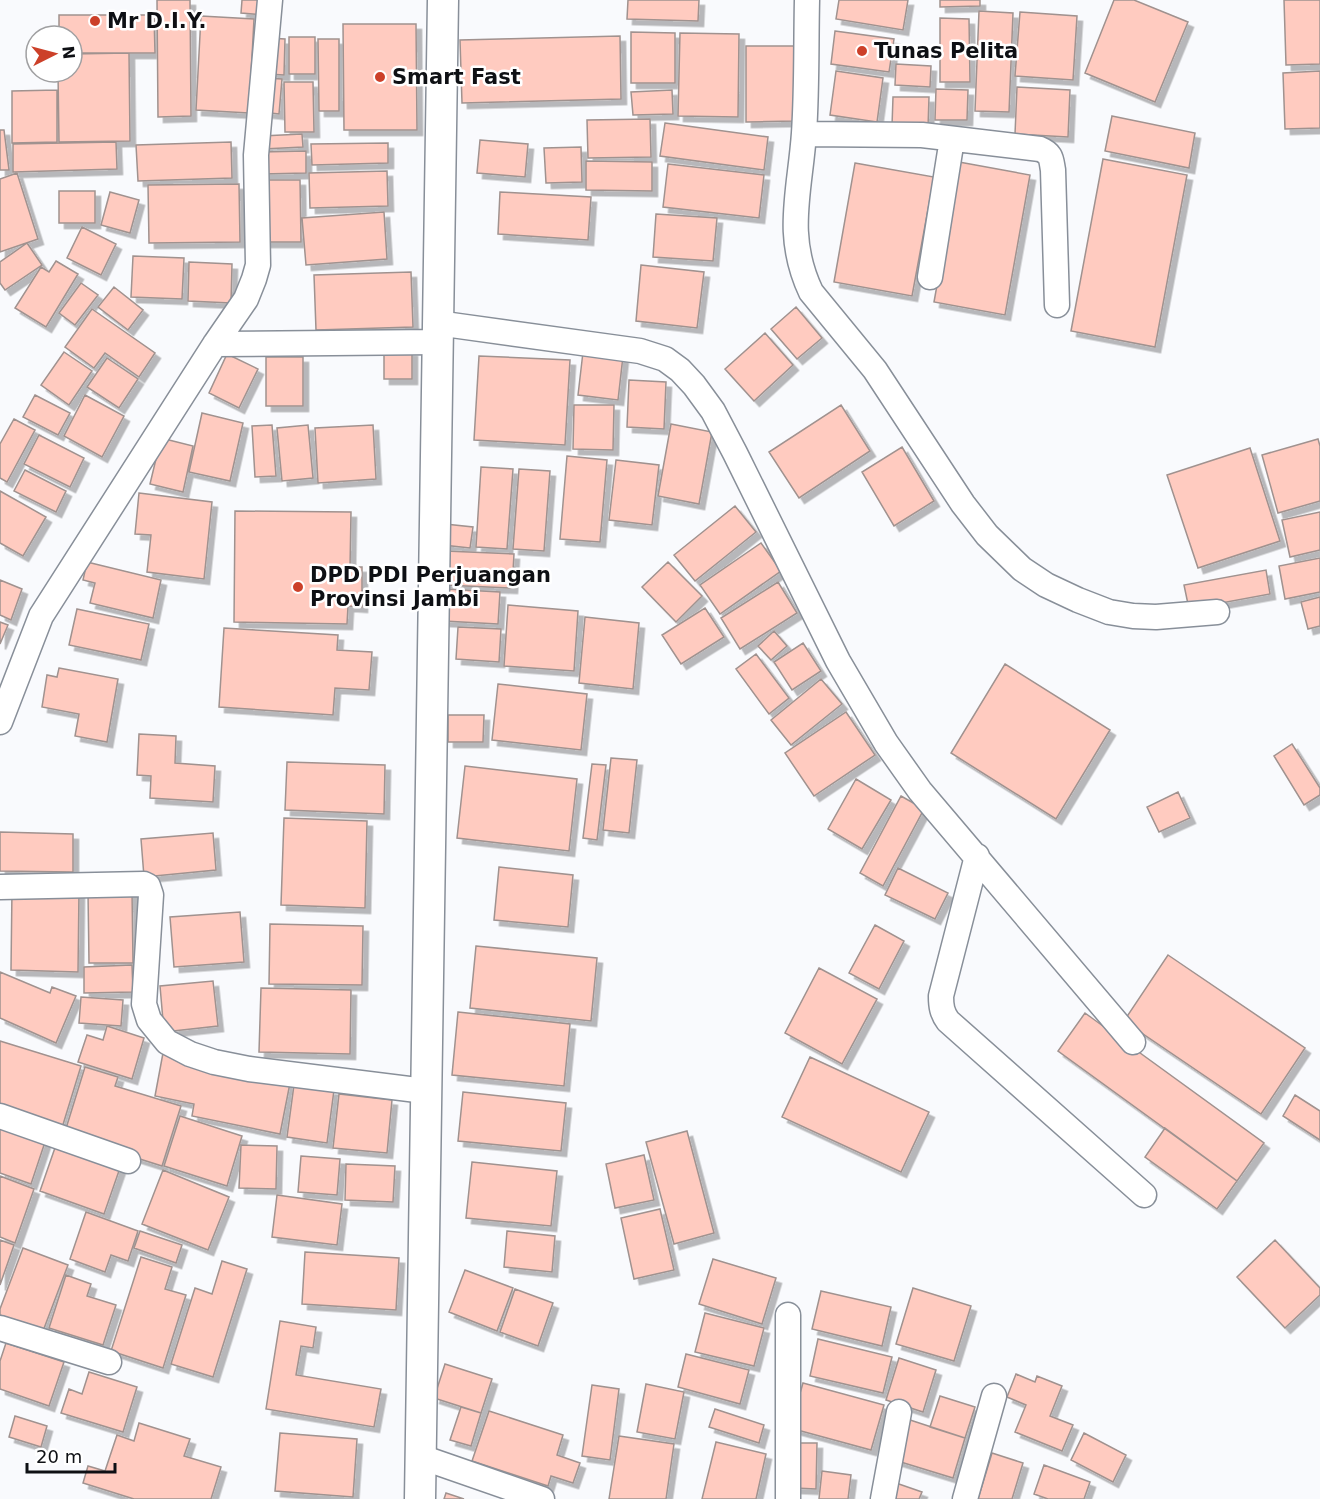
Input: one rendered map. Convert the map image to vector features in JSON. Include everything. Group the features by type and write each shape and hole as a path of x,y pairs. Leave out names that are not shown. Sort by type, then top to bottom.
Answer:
{"street":[{"path":"0,722 41,616 246,299 254,279 258,265 256,155 270,0"},
{"path":"420,1499 443,0"},
{"path":"807,0 804,134 795,212 795,234 804,277 811,292 875,370 963,504 987,535 1022,569 1046,585 1109,612 1156,617 1217,612"},
{"path":"804,134 922,135 1040,149 1048,152 1053,170 1057,305"},
{"path":"930,277 952,139"},
{"path":"215,344 437,332 640,351 665,359 680,370 713,411 838,661 886,743 920,791 1133,1042"},
{"path":"977,856 941,996 943,1013 948,1021 1144,1195"},
{"path":"0,887 144,884 148,886 151,894 144,1004 149,1020 167,1042 190,1054 249,1070 425,1091"},
{"path":"0,1116 128,1161"},
{"path":"788,1315 788,1499"},
{"path":"0,1328 108,1362"},
{"path":"965,1499 994,1396"},
{"path":"883,1499 899,1412"},
{"path":"420,1457 542,1499"}],"building":[{"path":"157,0 190,0 191,116 158,117"},
{"path":"242,0 264,0 263,15 241,13"},
{"path":"628,0 699,0 698,21 627,19"},
{"path":"839,0 908,0 903,30 836,19"},
{"path":"940,0 980,0 980,6 940,7"},
{"path":"1114,0 1134,0 1188,22 1155,102 1085,73"},
{"path":"1284,0 1320,0 1320,64 1286,65"},
{"path":"979,11 1013,13 1009,112 975,111"},
{"path":"1020,12 1077,16 1073,80 1015,76"},
{"path":"59,15 154,15 155,53 84,53 84,24 59,24"},
{"path":"201,16 254,19 249,113 196,110"},
{"path":"940,18 969,19 970,82 940,82"},
{"name":"Smart Fast","path":"343,24 416,24 417,130 344,130"},
{"name":"Tunas Pelita","path":"835,31 894,39 889,72 831,64"},
{"path":"631,32 675,33 675,83 631,83"},
{"path":"680,33 739,34 738,117 678,116"},
{"path":"620,36 621,99 462,103 460,40"},
{"path":"289,37 315,37 315,74 289,74"},
{"path":"268,38 285,39 284,75 267,74"},
{"path":"318,39 339,39 339,111 319,111"},
{"path":"746,46 795,46 795,121 746,122"},
{"path":"129,53 130,141 59,142 58,84 84,84 84,54"},
{"path":"896,64 931,66 930,87 895,85"},
{"path":"836,71 883,78 877,122 830,115"},
{"path":"1320,71 1320,128 1285,129 1283,73"},
{"path":"265,78 282,79 279,114 262,112"},
{"path":"284,82 313,82 314,132 285,132"},
{"path":"1017,87 1070,90 1068,137 1015,134"},
{"path":"936,89 968,90 967,120 935,120"},
{"path":"57,90 57,142 12,143 12,91"},
{"path":"672,90 673,114 633,115 631,92"},
{"path":"893,97 929,97 928,127 892,126"},
{"path":"1112,116 1195,133 1189,168 1105,151"},
{"path":"650,119 651,157 588,158 587,120"},
{"path":"665,123 768,137 764,170 660,156"},
{"path":"0,130 4,130 9,170 0,170"},
{"path":"302,134 303,147 263,149 262,136"},
{"path":"480,140 528,144 525,177 477,173"},
{"path":"116,142 117,169 13,172 13,144"},
{"path":"231,142 232,178 138,181 136,145"},
{"path":"388,143 388,163 312,165 311,144"},
{"path":"581,147 582,182 546,183 544,148"},
{"path":"306,151 306,173 262,174 261,152"},
{"path":"1103,159 1187,175 1155,347 1071,331"},
{"path":"586,161 652,162 652,191 586,190"},
{"path":"959,162 1030,175 1005,315 934,302"},
{"path":"855,163 934,177 912,296 834,282"},
{"path":"668,164 764,175 759,218 663,207"},
{"path":"387,171 388,206 310,208 309,173"},
{"path":"17,173 38,239 0,252 0,179"},
{"path":"261,180 300,180 301,242 262,242"},
{"path":"239,184 240,242 149,243 148,185"},
{"path":"59,191 95,191 95,223 59,223"},
{"path":"110,192 139,200 130,233 101,225"},
{"path":"500,192 591,197 588,240 498,234"},
{"path":"384,212 387,259 306,265 302,218"},
{"path":"656,214 717,218 713,261 653,257"},
{"path":"82,227 116,244 101,275 67,258"},
{"path":"27,243 42,265 5,290 0,283 0,262"},
{"path":"133,256 184,258 182,299 131,297"},
{"path":"56,261 78,274 46,327 15,308 41,267 49,272"},
{"path":"189,262 232,264 231,303 188,301"},
{"path":"641,265 704,272 697,328 636,321"},
{"path":"411,272 413,327 316,330 314,275"},
{"path":"81,283 98,295 75,325 59,313"},
{"path":"114,287 143,310 128,330 98,307"},
{"path":"796,307 822,338 797,359 771,329"},
{"path":"92,309 155,353 139,377 105,353 94,368 65,347"},
{"path":"765,333 793,365 754,401 725,369"},
{"path":"384,350 412,351 412,379 384,379"},
{"path":"64,352 92,371 69,405 41,385"},
{"path":"583,352 623,356 618,400 578,395"},
{"path":"227,354 258,369 239,408 209,393"},
{"path":"479,356 570,360 565,445 474,440"},
{"path":"266,357 303,357 303,406 266,406"},
{"path":"107,358 138,379 119,408 87,387"},
{"path":"629,380 666,382 664,429 627,427"},
{"path":"35,395 70,413 58,435 23,417"},
{"path":"85,395 124,416 102,457 64,436"},
{"path":"574,405 614,405 613,450 573,449"},
{"path":"841,405 870,451 799,498 769,452"},
{"path":"202,413 243,423 230,481 189,472"},
{"path":"14,419 35,430 7,482 0,478 0,444"},
{"path":"671,424 712,432 699,504 658,496"},
{"path":"272,425 276,476 255,477 252,426"},
{"path":"308,425 313,478 282,481 277,428"},
{"path":"373,425 376,479 318,483 315,428"},
{"path":"39,435 84,458 70,487 24,464"},
{"path":"161,438 193,446 183,492 150,484"},
{"path":"1318,439 1320,501 1278,513 1262,455"},
{"path":"902,447 934,501 894,526 862,472"},
{"path":"1250,448 1280,541 1198,568 1167,475"},
{"path":"567,456 607,460 600,542 560,539"},
{"path":"616,460 659,465 652,525 609,520"},
{"path":"481,467 513,469 507,549 476,547"},
{"path":"519,469 550,471 544,551 513,549"},
{"path":"25,470 66,491 56,512 14,491"},
{"path":"0,491 46,517 23,556 0,543"},
{"path":"139,493 212,502 204,579 147,572 151,535 135,534"},
{"path":"735,506 756,532 695,581 674,555"},
{"name":"DPD PDI Perjuangan Provinsi Jambi","path":"235,511 351,512 350,567 362,567 362,607 348,606 347,624 234,622"},
{"path":"1320,512 1320,550 1290,557 1282,520"},
{"path":"445,524 473,527 470,548 443,545"},
{"path":"761,543 781,571 720,614 700,585"},
{"path":"445,551 514,554 512,588 444,585"},
{"path":"1320,558 1320,592 1285,599 1279,566"},
{"path":"87,562 161,580 153,618 90,603 95,583 83,580"},
{"path":"668,562 702,596 676,622 642,587"},
{"path":"1266,570 1270,594 1189,609 1184,585"},
{"path":"0,580 22,589 11,620 0,615"},
{"path":"778,582 797,613 740,649 721,618"},
{"path":"445,589 500,592 498,624 444,621"},
{"path":"1320,597 1320,626 1308,629 1301,602"},
{"path":"508,605 578,611 574,671 504,666"},
{"path":"705,608 724,637 681,664 662,635"},
{"path":"77,609 149,624 141,660 69,645"},
{"path":"585,617 639,623 633,689 579,683"},
{"path":"0,622 8,625 0,644"},
{"path":"458,627 501,629 499,662 456,659"},
{"path":"224,628 338,635 337,650 372,652 369,690 335,688 333,715 219,707"},
{"path":"774,631 787,646 771,660 758,646"},
{"path":"803,643 821,671 792,690 774,662"},
{"path":"756,654 789,698 769,714 736,669"},
{"path":"1005,664 1110,730 1056,819 951,753"},
{"path":"59,668 118,679 107,742 75,736 79,714 42,707 47,675 57,677"},
{"path":"821,679 842,704 791,745 771,720"},
{"path":"498,684 587,694 581,750 492,740"},
{"path":"846,712 875,755 814,796 785,753"},
{"path":"448,715 484,715 483,742 448,742"},
{"path":"139,734 176,736 175,763 215,766 213,802 150,798 151,776 137,775"},
{"path":"1292,744 1320,788 1320,795 1304,805 1274,756"},
{"path":"611,758 637,760 629,833 603,830"},
{"path":"287,762 385,765 384,814 285,810"},
{"path":"592,764 606,765 597,840 583,838"},
{"path":"465,766 577,779 569,851 457,838"},
{"path":"856,779 891,800 862,849 828,829"},
{"path":"1178,792 1190,818 1159,832 1147,807"},
{"path":"901,796 924,809 883,886 860,873"},
{"path":"284,818 367,821 365,908 281,905"},
{"path":"0,832 73,834 73,872 0,871"},
{"path":"213,833 216,870 144,877 141,839"},
{"path":"499,867 573,875 568,927 494,920"},
{"path":"898,868 948,893 935,919 885,895"},
{"path":"12,889 79,890 78,972 11,970"},
{"path":"132,891 133,963 89,963 88,892"},
{"path":"240,912 244,962 174,967 170,917"},
{"path":"270,924 363,926 362,985 269,984"},
{"path":"875,925 904,941 879,989 849,973"},
{"path":"476,946 597,958 591,1021 470,1008"},
{"path":"1168,955 1305,1048 1261,1114 1124,1021"},
{"path":"132,965 133,992 84,993 84,967"},
{"path":"819,968 877,999 842,1064 785,1033"},
{"path":"0,972 50,993 52,987 76,996 56,1043 0,1018"},
{"path":"213,981 218,1026 164,1032 160,986"},
{"path":"261,988 351,990 350,1054 259,1052"},
{"path":"81,997 123,1000 121,1026 79,1023"},
{"path":"458,1012 570,1024 564,1086 452,1075"},
{"path":"1085,1013 1264,1143 1237,1181 1058,1051"},
{"path":"107,1026 144,1038 132,1079 78,1062 87,1035 103,1040"},
{"path":"0,1041 81,1066 61,1131 0,1111"},
{"path":"163,1053 291,1078 280,1134 192,1116 194,1104 155,1096"},
{"path":"810,1057 929,1112 901,1172 782,1117"},
{"path":"85,1067 118,1077 115,1086 181,1106 162,1166 64,1135"},
{"path":"294,1085 334,1090 327,1143 287,1137"},
{"path":"463,1092 566,1103 561,1151 458,1141"},
{"path":"339,1094 392,1100 387,1153 333,1148"},
{"path":"1295,1095 1320,1111 1320,1140 1283,1116"},
{"path":"180,1116 242,1136 227,1186 164,1166"},
{"path":"0,1120 47,1136 31,1184 0,1173"},
{"path":"1165,1128 1237,1181 1217,1209 1145,1157"},
{"path":"687,1131 714,1233 674,1244 646,1142"},
{"path":"57,1142 121,1165 104,1214 40,1191"},
{"path":"241,1145 277,1146 276,1189 239,1188"},
{"path":"644,1155 654,1200 615,1208 606,1164"},
{"path":"301,1156 340,1159 337,1195 298,1192"},
{"path":"472,1162 557,1171 551,1226 466,1218"},
{"path":"346,1164 395,1166 393,1202 345,1200"},
{"path":"163,1170 229,1197 208,1250 142,1224"},
{"path":"0,1176 34,1189 15,1243 0,1237"},
{"path":"277,1195 342,1204 337,1245 272,1237"},
{"path":"660,1209 674,1270 634,1279 621,1218"},
{"path":"86,1212 138,1231 128,1261 111,1255 105,1272 70,1259"},
{"path":"140,1231 182,1245 176,1263 134,1248"},
{"path":"507,1231 555,1236 552,1272 504,1267"},
{"path":"0,1240 14,1245 0,1285"},
{"path":"1275,1240 1320,1288 1320,1295 1285,1328 1237,1277"},
{"path":"23,1248 68,1265 43,1331 0,1315 0,1309"},
{"path":"305,1252 399,1258 396,1310 302,1304"},
{"path":"141,1257 172,1267 165,1289 186,1295 163,1368 111,1351"},
{"path":"713,1259 776,1278 762,1324 699,1304"},
{"path":"222,1261 247,1269 213,1377 171,1364 195,1288 212,1294"},
{"path":"465,1270 513,1288 497,1331 449,1312"},
{"path":"66,1275 91,1284 87,1296 116,1305 103,1345 49,1328"},
{"path":"913,1288 971,1306 954,1361 896,1344"},
{"path":"515,1289 553,1303 538,1346 500,1332"},
{"path":"821,1291 891,1307 882,1346 812,1329"},
{"path":"705,1313 764,1328 754,1366 695,1352"},
{"path":"280,1321 316,1327 313,1348 301,1346 296,1375 381,1389 374,1427 266,1409"},
{"path":"818,1339 892,1357 883,1393 810,1376"},
{"path":"6,1343 64,1362 49,1406 0,1389 0,1361"},
{"path":"686,1354 749,1370 740,1404 678,1387"},
{"path":"899,1358 936,1370 923,1412 886,1400"},
{"path":"445,1364 492,1379 481,1413 434,1398"},
{"path":"89,1372 137,1387 123,1432 61,1413 69,1389 82,1394"},
{"path":"1016,1374 1035,1382 1037,1376 1062,1386 1050,1416 1073,1425 1062,1451 1015,1432 1026,1405 1007,1397"},
{"path":"803,1383 884,1405 871,1450 790,1428"},
{"path":"646,1384 684,1392 675,1439 637,1432"},
{"path":"592,1385 619,1389 610,1460 582,1456"},
{"path":"940,1396 975,1407 965,1438 930,1427"},
{"path":"461,1407 481,1413 471,1446 450,1440"},
{"path":"715,1409 764,1425 759,1443 709,1427"},
{"path":"489,1411 563,1435 557,1455 580,1463 573,1483 551,1476 548,1486 472,1461"},
{"path":"15,1416 47,1426 41,1447 9,1437"},
{"path":"904,1418 965,1438 953,1478 891,1459"},
{"path":"139,1423 190,1439 184,1456 221,1467 211,1499 134,1499 83,1483 88,1466 105,1471 117,1435 134,1441"},
{"path":"280,1433 357,1439 353,1497 275,1491"},
{"path":"1084,1433 1126,1455 1113,1482 1071,1460"},
{"path":"619,1436 674,1444 666,1499 609,1499"},
{"path":"716,1442 766,1454 756,1499 702,1499"},
{"path":"796,1443 817,1443 816,1489 795,1488"},
{"path":"992,1453 1023,1463 1012,1499 978,1499"},
{"path":"1044,1465 1090,1482 1084,1499 1048,1499 1034,1494"},
{"path":"822,1471 851,1475 848,1499 819,1499"},
{"path":"896,1483 922,1492 919,1499 891,1499"},
{"path":"446,1493 464,1499 444,1499"}],"place":[{"name":"Mr D.I.Y.","path":"95,21"},
{"name":"Tunas Pelita","path":"862,51"},
{"name":"Smart Fast","path":"380,77"},
{"name":"DPD PDI Perjuangan Provinsi Jambi","path":"298,587"}]}
